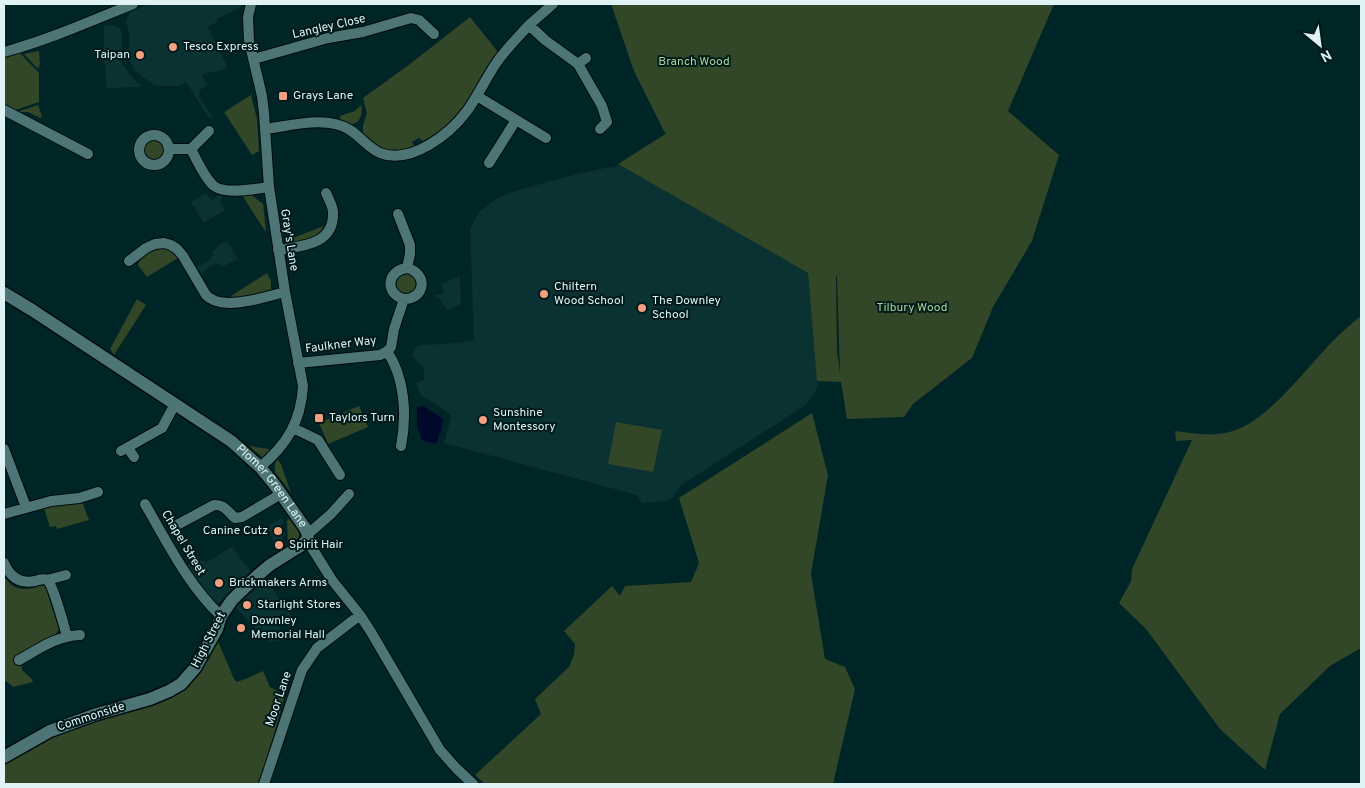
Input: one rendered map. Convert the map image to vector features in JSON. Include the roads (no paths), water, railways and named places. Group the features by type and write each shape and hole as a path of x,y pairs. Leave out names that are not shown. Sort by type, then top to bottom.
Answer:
{"street":[{"path":"4,52 61,33 133,4"},
{"name":"Gray's Lane","path":"251,4 248,27 249,41 262,96 268,187 303,386 302,401 289,437 278,451 260,467"},
{"path":"265,129 320,122 334,123 352,130 373,149 388,155 401,155 418,151 441,137 458,121 477,96 497,62 519,35 552,5"},
{"name":"Langley Close","path":"254,59 328,38 364,32 411,18 419,20 434,34"},
{"path":"529,25 545,40 582,61 602,106 606,124"},
{"path":"477,96 546,138"},
{"path":"4,110 88,154"},
{"path":"489,163 516,120"},
{"path":"170,149 191,149 209,132"},
{"path":"191,149 209,181 220,190 268,187"},
{"path":"278,250 316,242 326,235 333,218 333,210 326,192"},
{"path":"398,214 410,245 407,268"},
{"path":"129,261 146,248 164,243 177,249 206,294 217,302 242,302 285,292"},
{"path":"407,268 417,272 422,283 417,295 413,298 404,299 393,292 391,280 398,270 407,268"},
{"name":"Plomer Green Lane","path":"4,293 231,441 260,467 305,528 332,580 360,615 377,641 440,750 473,784"},
{"name":"Faulkner Way","path":"298,363 380,354 387,351 391,347 394,329 404,299"},
{"name":"Faulkner Way","path":"387,351 395,365 403,400 404,419 401,446"},
{"path":"134,458 125,450 162,428 175,404"},
{"path":"293,428 318,440 340,475"},
{"path":"4,449 26,508"},
{"path":"4,514 51,501 79,498 98,492"},
{"path":"175,526 214,505 220,504 235,518 242,517 281,494"},
{"path":"308,537 349,494"},
{"name":"Chapel Street","path":"145,504 186,574 209,605 221,616"},
{"name":"High Street","path":"182,684 195,668 217,629 221,616 232,600 257,576 282,556 302,545 308,537"},
{"path":"4,563 12,576 25,582 47,580 66,575"},
{"path":"47,580 53,590 67,636"},
{"name":"Moor Lane","path":"264,784 302,670 318,648 360,615"},
{"path":"19,660 53,641 67,636 80,635"},
{"name":"Commonside","path":"4,757 50,731 97,714 150,699 182,684"}],"place":[{"name":"Tesco Express","path":"173,47"},
{"name":"Taipan","path":"140,55"},
{"name":"Grays Lane","path":"283,96"},
{"name":"Chiltern Wood School","path":"544,294"},
{"name":"The Downley School","path":"642,308"},
{"name":"Taylors Turn","path":"319,418"},
{"name":"Sunshine Montessory","path":"483,420"},
{"name":"Canine Cutz","path":"278,531"},
{"name":"Spirit Hair","path":"279,545"},
{"name":"Brickmakers Arms","path":"219,583"},
{"name":"Starlight Stores","path":"247,605"},
{"name":"Downley Memorial Hall","path":"241,628"}],"park label":[{"name":"Branch Wood","path":"694,62"},
{"name":"Tilbury Wood","path":"912,308"}]}
